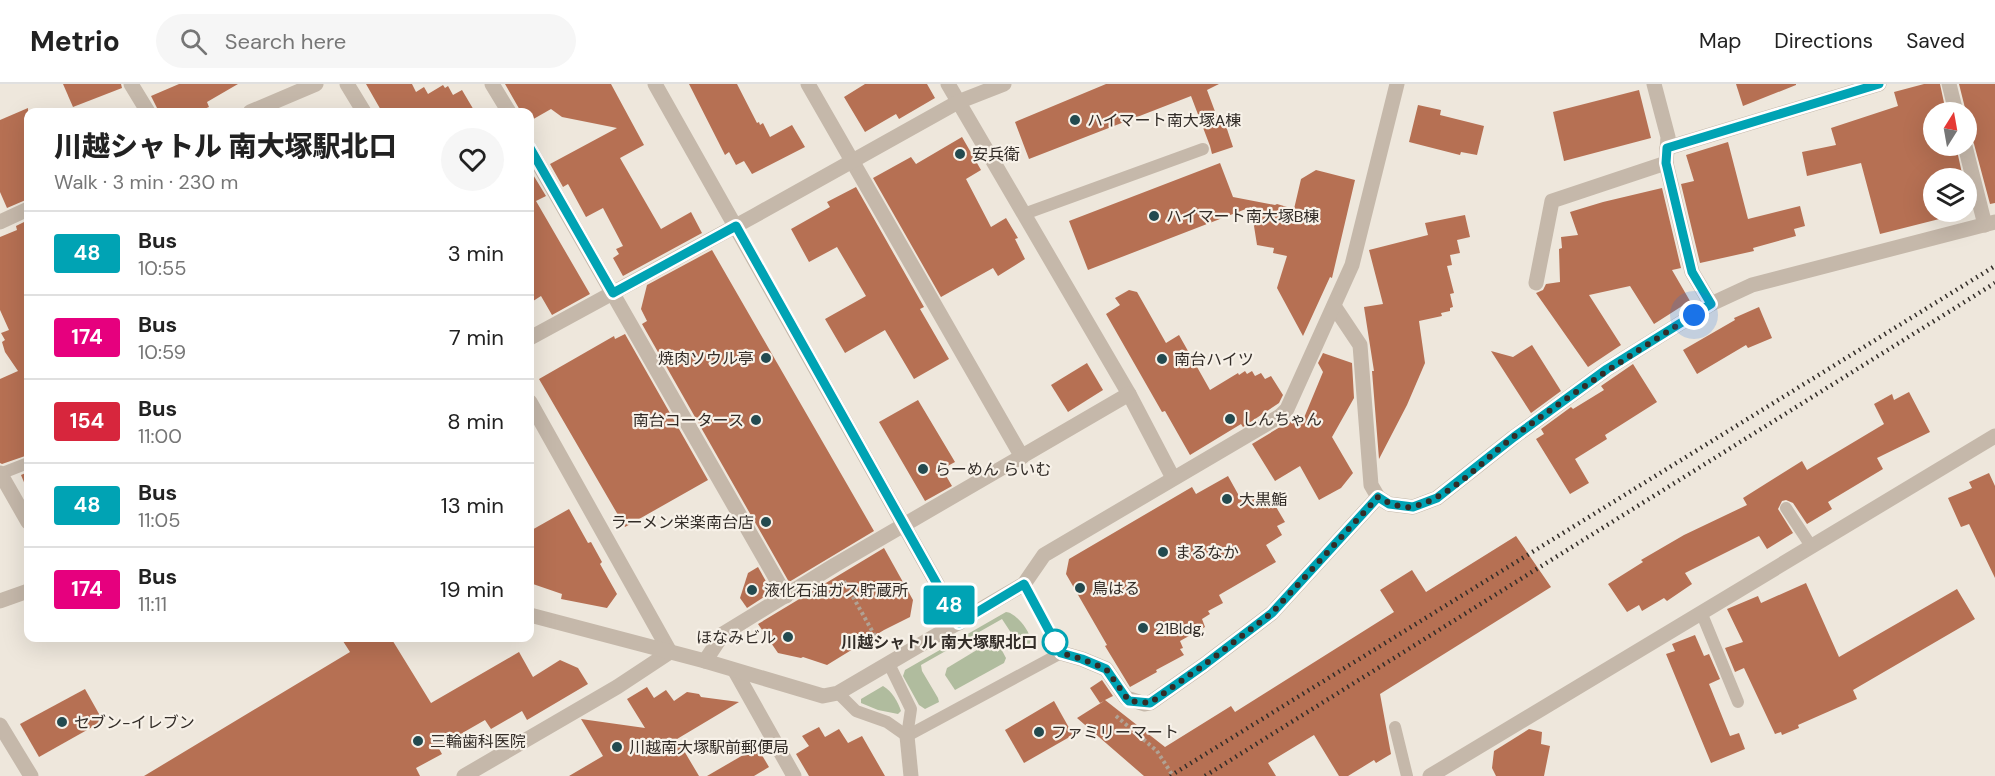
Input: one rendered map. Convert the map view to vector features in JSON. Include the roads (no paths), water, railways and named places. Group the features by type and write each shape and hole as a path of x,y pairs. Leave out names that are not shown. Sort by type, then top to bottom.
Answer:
{"street":[{"path":"131,84 146,108"},
{"path":"269,108 316,84"},
{"path":"347,84 362,108"},
{"path":"492,84 507,108"},
{"path":"655,84 959,623"},
{"path":"808,84 1022,457"},
{"path":"948,84 1129,394 1173,478"},
{"path":"534,336 958,102 1004,84"},
{"path":"534,616 705,661 823,696 838,693 1024,584 1044,555 1280,416 1287,409 1352,265 1397,84"},
{"path":"1654,84 1668,137 1666,156 1692,272 1711,304"},
{"path":"1536,283 1552,201 1666,156 1879,84"},
{"path":"1949,84 1954,102"},
{"path":"534,155 786,596"},
{"path":"1334,306 1359,345 1371,485 1378,497 1389,504 1413,507 1437,498 1514,437 1607,369 1711,304 1752,285 1990,224 1968,156"},
{"path":"0,222 24,211"},
{"path":"705,661 723,634 835,565 1129,394"},
{"path":"534,409 670,652"},
{"path":"1430,776 1995,436"},
{"path":"0,473 24,515"},
{"path":"1061,653 1106,669 1129,701 1150,703 1272,613 1378,497"},
{"path":"0,601 24,592"},
{"path":"464,776 616,687 670,652"},
{"path":"735,670 794,776"},
{"path":"0,725 31,776"},
{"path":"907,736 911,776"}],"lane":[{"path":"1024,214 1203,149"},
{"path":"0,473 24,464"},
{"path":"1786,508 1810,546"},
{"path":"907,736 1061,653 1024,584"},
{"path":"1701,612 1738,702"},
{"path":"889,664 911,709 907,736"},
{"path":"838,693 856,711 887,722 907,736"},
{"path":"1395,727 1407,776"}],"railway":[{"path":"1170,776 1995,266"},
{"path":"1205,776 1995,283"}],"place":[{"name":"ハイマート南大塚A棟","path":"1075,120"},
{"name":"安兵衛","path":"960,154"},
{"name":"ハイマート南大塚B棟","path":"1154,216"},
{"name":"焼肉ソウル亭","path":"766,358"},
{"name":"南台ハイツ","path":"1162,359"},
{"name":"しんちゃん","path":"1230,419"},
{"name":"南台コータース","path":"756,420"},
{"name":"らーめん らいむ","path":"923,469"},
{"name":"大黒鮨","path":"1227,499"},
{"name":"ラーメン栄楽南台店","path":"766,522"},
{"name":"まるなか","path":"1163,552"},
{"name":"鳥はる","path":"1080,588"},
{"name":"液化石油ガス貯蔵所","path":"752,590"},
{"name":"21Bldg,","path":"1143,628"},
{"name":"ほなみビル","path":"788,637"},
{"name":"川越シャトル 南大塚駅北口","path":"1055,642"},
{"name":"セブン-イレブン","path":"62,722"},
{"name":"ファミリーマート","path":"1039,732"},
{"name":"三輪歯科医院","path":"418,741"},
{"name":"川越南大塚駅前郵便局","path":"617,747"}]}
